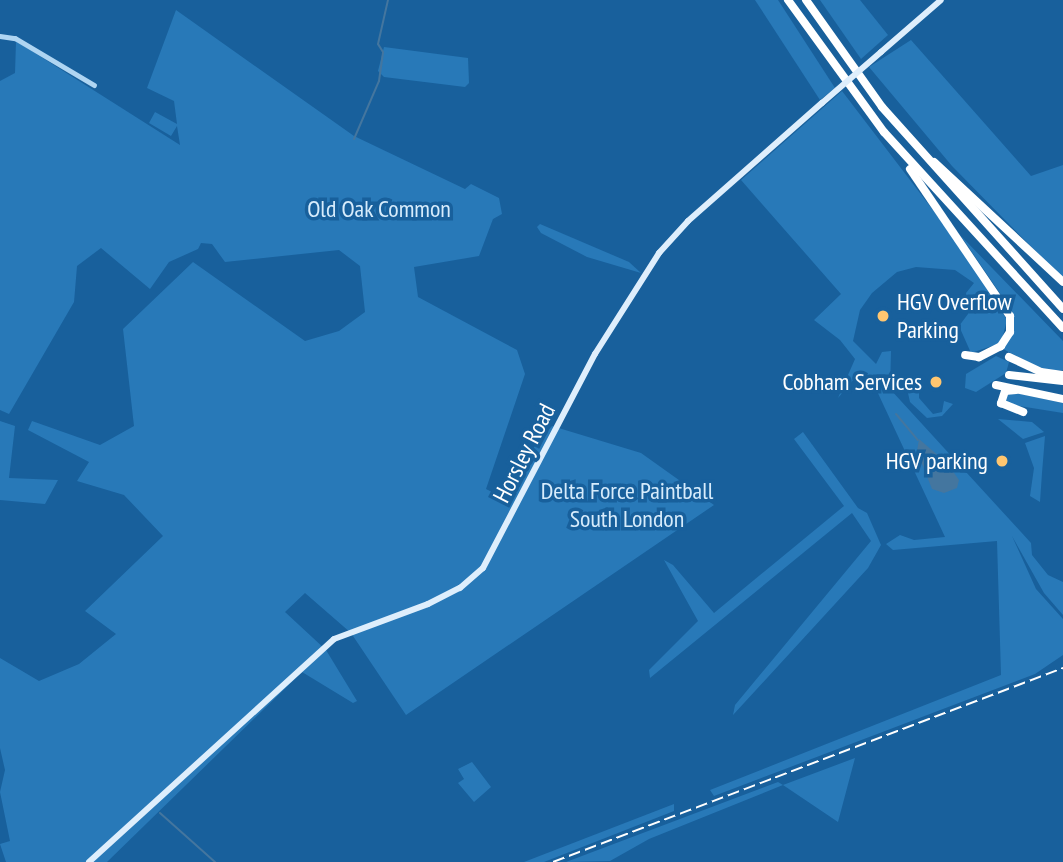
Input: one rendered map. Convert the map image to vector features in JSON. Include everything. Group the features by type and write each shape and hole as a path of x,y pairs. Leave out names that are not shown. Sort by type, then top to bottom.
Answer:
{"highway":[{"path":"788,0 884,132 1010,316 1010,332 1001,346 979,357 965,355"},
{"path":"806,0 843,55 919,149 1063,309"},
{"path":"884,132 1063,328"},
{"path":"919,149 1063,282"},
{"path":"1009,358 1041,372 1063,375"},
{"path":"1009,375 1063,381"},
{"path":"996,385 1063,399"},
{"path":"1023,411 1004,405 1002,394 1032,391"}],"street":[{"name":"Horsley Road","path":"89,862 334,639 428,604 460,588 483,568 502,540 595,354 659,253 688,220 941,0"},
{"path":"0,36 15,38 94,85"}],"green space":[{"path":"755,0 778,0 835,88 820,100"},
{"path":"820,0 860,0 888,35 861,59"},
{"path":"176,10 354,136 465,189 471,184 499,198 502,214 493,219 479,256 414,267 418,297 517,350 525,374 486,489 492,492 508,478 552,426 641,453 714,505 406,715 351,633 305,593 285,612 326,650 357,701 353,703 302,672 107,862 6,862 0,844 10,841 0,792 5,770 0,748 0,658 39,681 79,664 116,634 85,611 163,536 124,495 77,481 89,462 28,430 32,421 100,445 134,426 123,329 193,262 305,341 339,331 365,312 360,266 339,250 225,262 212,244 201,243 198,249 169,262 150,289 101,248 77,266 74,302 9,414 0,410 0,81 15,73 16,41 180,145 177,126 171,136 149,123 155,112 177,124 174,101 147,88"},
{"path":"911,40 1031,176 1063,165 1063,279 952,166 869,67"},
{"path":"384,47 468,58 469,83 465,87 384,77 378,71"},
{"path":"842,91 965,252 1007,320 1001,343 971,353 959,326 968,314 966,293 974,283 955,270 916,267 897,272 872,293 860,310 853,341 876,364 882,352 891,351 890,389 1031,543 1032,555 1048,575 1063,582 1063,615 1044,593 1012,536 1036,589 1063,619 1063,655 1035,674 714,796 710,790 1001,675 997,541 893,550 886,544 900,535 914,540 945,537 876,389 871,391 860,379 854,379 838,398 855,359 840,340 814,320 841,294 741,180"},
{"path":"540,224 629,262 641,273 587,257 541,233 537,227"},
{"path":"961,236 1063,341 1063,370 1044,370 1003,349 1014,331 1012,311"},
{"path":"996,356 1009,362 1006,373 976,392 965,388 966,374"},
{"path":"906,384 919,385 919,398 933,414 942,412 944,401 953,404 942,416 927,418 910,402"},
{"path":"1011,392 1063,403 1063,413 1006,404 1004,396"},
{"path":"998,419 1032,422 1044,432 1023,439"},
{"path":"0,421 15,426 9,478 58,480 45,504 0,500"},
{"path":"803,432 858,508 867,513 881,545 868,568 733,715 735,705 871,541 852,513 650,678 649,670 698,621 664,560 673,565 714,613 844,506 794,439"},
{"path":"1045,436 1040,502 1030,496 1034,468 1025,443"},
{"path":"855,758 838,822 783,785"},
{"path":"472,762 491,787 474,802 458,783 464,779 458,769"},
{"path":"778,782 783,785 649,839 610,861 566,862"},
{"path":"674,804 674,811 544,862 524,862"}],"shaded area":[{"path":"919,439 948,464 959,480 957,488 944,493 932,489 917,451"}],"waterway":[{"path":"354,139 379,81 383,52 378,44 388,0"},
{"path":"896,414 918,440"},
{"path":"160,813 215,862"}],"railway":[{"path":"553,862 1063,668"}],"place":[{"name":"HGV Overflow Parking","path":"883,316"},
{"name":"Cobham Services","path":"936,382"},
{"name":"HGV parking","path":"1002,461"}],"park label":[{"name":"Old Oak Common","path":"379,209"},
{"name":"Delta Force Paintball South London","path":"627,505"}]}
